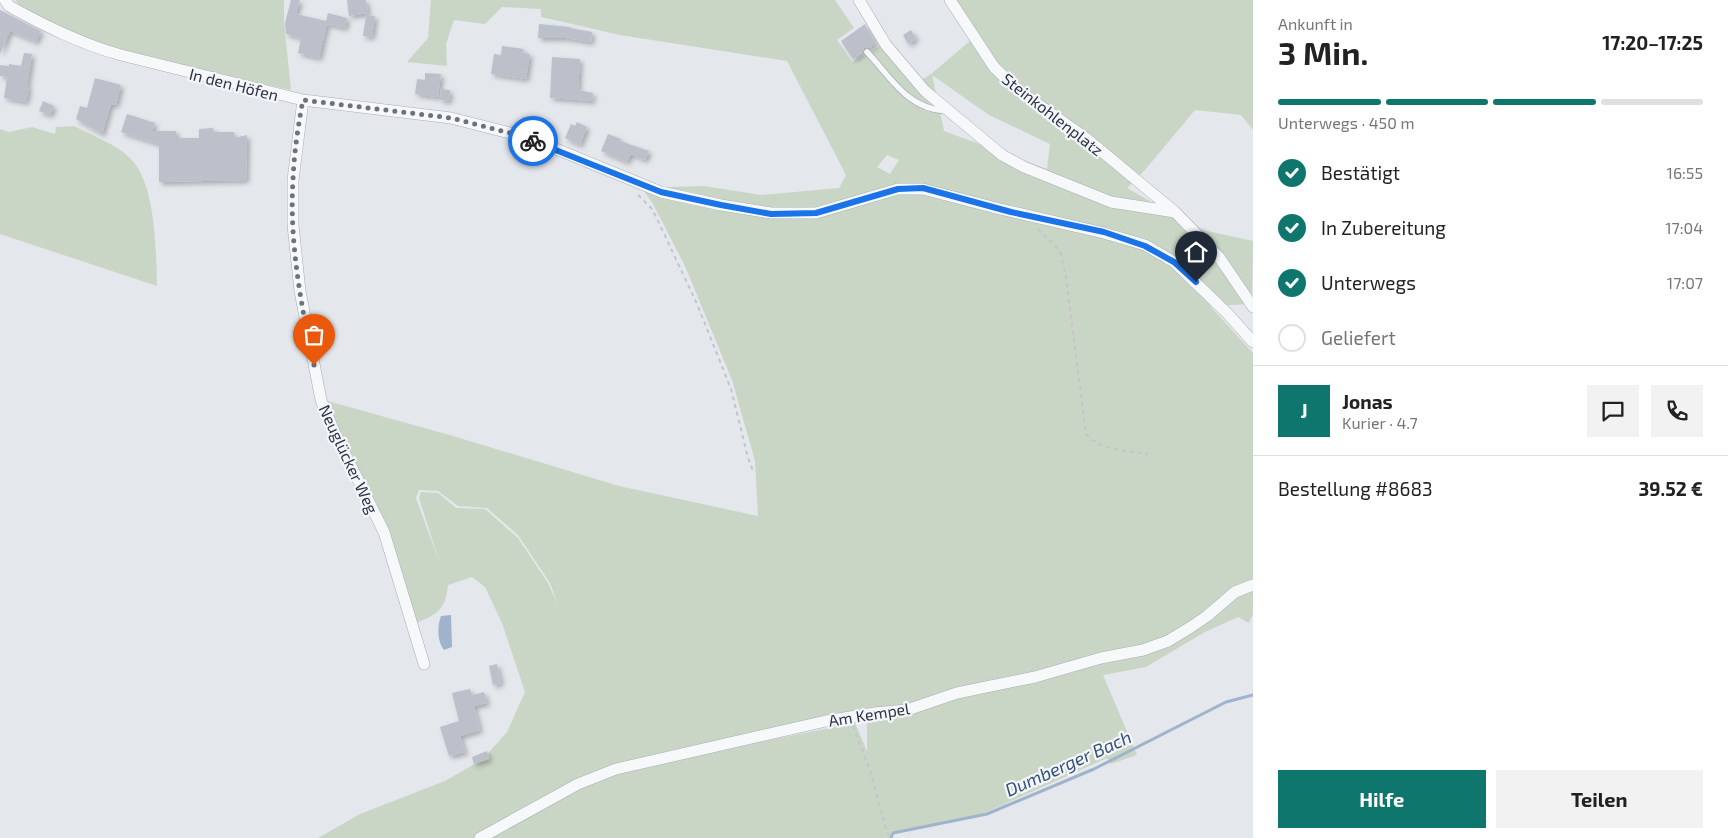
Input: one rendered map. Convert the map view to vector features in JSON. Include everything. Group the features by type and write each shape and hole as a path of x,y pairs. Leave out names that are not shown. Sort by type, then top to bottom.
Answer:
{"street":[{"name":"In den Höfen","path":"5,0 9,6 25,15 95,48 303,100 451,118 514,134 661,192 721,205 771,214 816,213 898,189 923,188 1021,214 1104,232 1145,246 1174,262 1208,294 1253,342"},
{"path":"859,0 886,44 924,92 988,145 1024,168 1111,202 1175,212"},
{"name":"Steinkohlenplatz","path":"950,0 985,56 1006,79 1087,139 1175,212 1219,257 1253,307"},
{"name":"Neuglücker Weg","path":"303,100 292,180 293,225 300,291 319,391 336,436 384,532 424,664"},
{"name":"Am Kempel","path":"480,838 578,784 616,768 791,728 850,717 907,710 957,693 1035,677 1101,658 1143,650 1168,641 1207,616 1235,592 1253,584"}],"lane":[{"path":"867,52 901,92 933,111 949,111"}],"path":[{"path":"637,193 652,209 660,223 697,304 731,389 753,471"},
{"path":"1021,214 1060,251 1066,278 1086,434 1093,442 1107,448 1148,454"},
{"path":"850,717 870,771 890,838"}],"green space":[{"path":"15,0 284,0 284,23 291,90 97,44 70,33 21,7"},
{"path":"431,0 835,0 854,28 837,40 852,62 882,45 913,85 931,74 977,35 954,0 1253,0 1253,130 1241,115 1195,110 1144,171 1127,188 1198,229 1253,241 1252,304 1210,306 1253,353 1253,614 1249,623 1238,617 1205,632 1146,667 1103,675 1137,755 1111,764 1107,758 978,816 892,832 890,838 487,838 583,786 482,838 318,838 360,814 445,781 483,759 507,732 525,692 502,623 485,587 472,577 448,585 442,606 428,618 414,624 401,574 324,400 453,436 619,486 758,516 755,461 732,380 685,266 653,204 644,191 669,187 704,186 761,195 839,188 846,175 787,61 620,35 541,17 541,9 502,7 485,24 454,20 446,44 447,66 407,62 428,38","holes":["932,75 989,115 1050,144 1047,169 944,131","887,155 899,160 890,174 877,167","419,490 438,491 458,506 487,508 518,535 550,583 558,605 548,583 518,538 485,509 456,508 438,493 421,492 419,498 439,561 416,498","867,709 867,751 855,723 653,763 602,777 634,760"]},
{"path":"74,126 119,149 131,159 139,170 150,201 153,219 157,286 0,234 0,129 9,132 32,127 55,134 56,127"}],"water":[{"path":"451,615 452,647 444,650 438,634 439,625 441,616"}],"building":[{"path":"291,0 300,0 296,14 326,21 328,13 347,18 345,28 327,24 319,58 298,53 301,38 286,34 285,23"},
{"path":"347,0 366,0 368,13 349,16"},
{"path":"0,10 41,31 36,42 10,31 0,54"},
{"path":"366,15 375,16 372,37 363,36"},
{"path":"539,24 570,27 592,32 591,42 566,38 538,38"},
{"path":"865,24 876,43 869,48 864,48 862,53 853,59 841,41"},
{"path":"911,30 916,39 908,44 903,35"},
{"path":"502,46 524,49 523,53 530,54 526,79 491,74 494,54 501,55"},
{"path":"24,53 32,54 26,102 4,98 7,77 0,76 0,65 21,66"},
{"path":"552,57 580,59 578,90 593,93 592,101 550,98"},
{"path":"425,73 441,74 438,97 415,94 417,79 425,80"},
{"path":"95,78 121,85 116,105 111,104 102,134 76,119 80,106 87,108"},
{"path":"441,89 450,90 449,101 440,100"},
{"path":"43,101 54,106 50,115 39,111"},
{"path":"127,114 155,123 152,131 176,131 176,138 199,138 199,129 213,128 214,132 234,132 234,138 247,135 246,180 159,182 159,144 121,132"},
{"path":"577,122 587,127 580,145 565,138 571,124 575,126"},
{"path":"608,134 621,139 620,141 649,151 645,160 631,154 627,162 601,151"},
{"path":"497,664 501,683 493,685 489,666"},
{"path":"470,689 472,695 484,692 487,703 474,706 480,730 460,736 465,752 449,756 440,727 459,721 452,693"},
{"path":"487,751 489,759 474,764 472,757"}],"waterway":[{"name":"Dumberger Bach","path":"891,838 893,833 987,814 1094,769 1226,702 1253,695"}],"way so far":[{"path":"314,365 300,291 293,225 292,180 303,100 451,118 514,134 533,141"}],"route":[{"path":"533,141 661,192 771,214 816,213 898,189 923,188 1011,212 1104,232 1145,246 1174,262 1196,282"}]}
